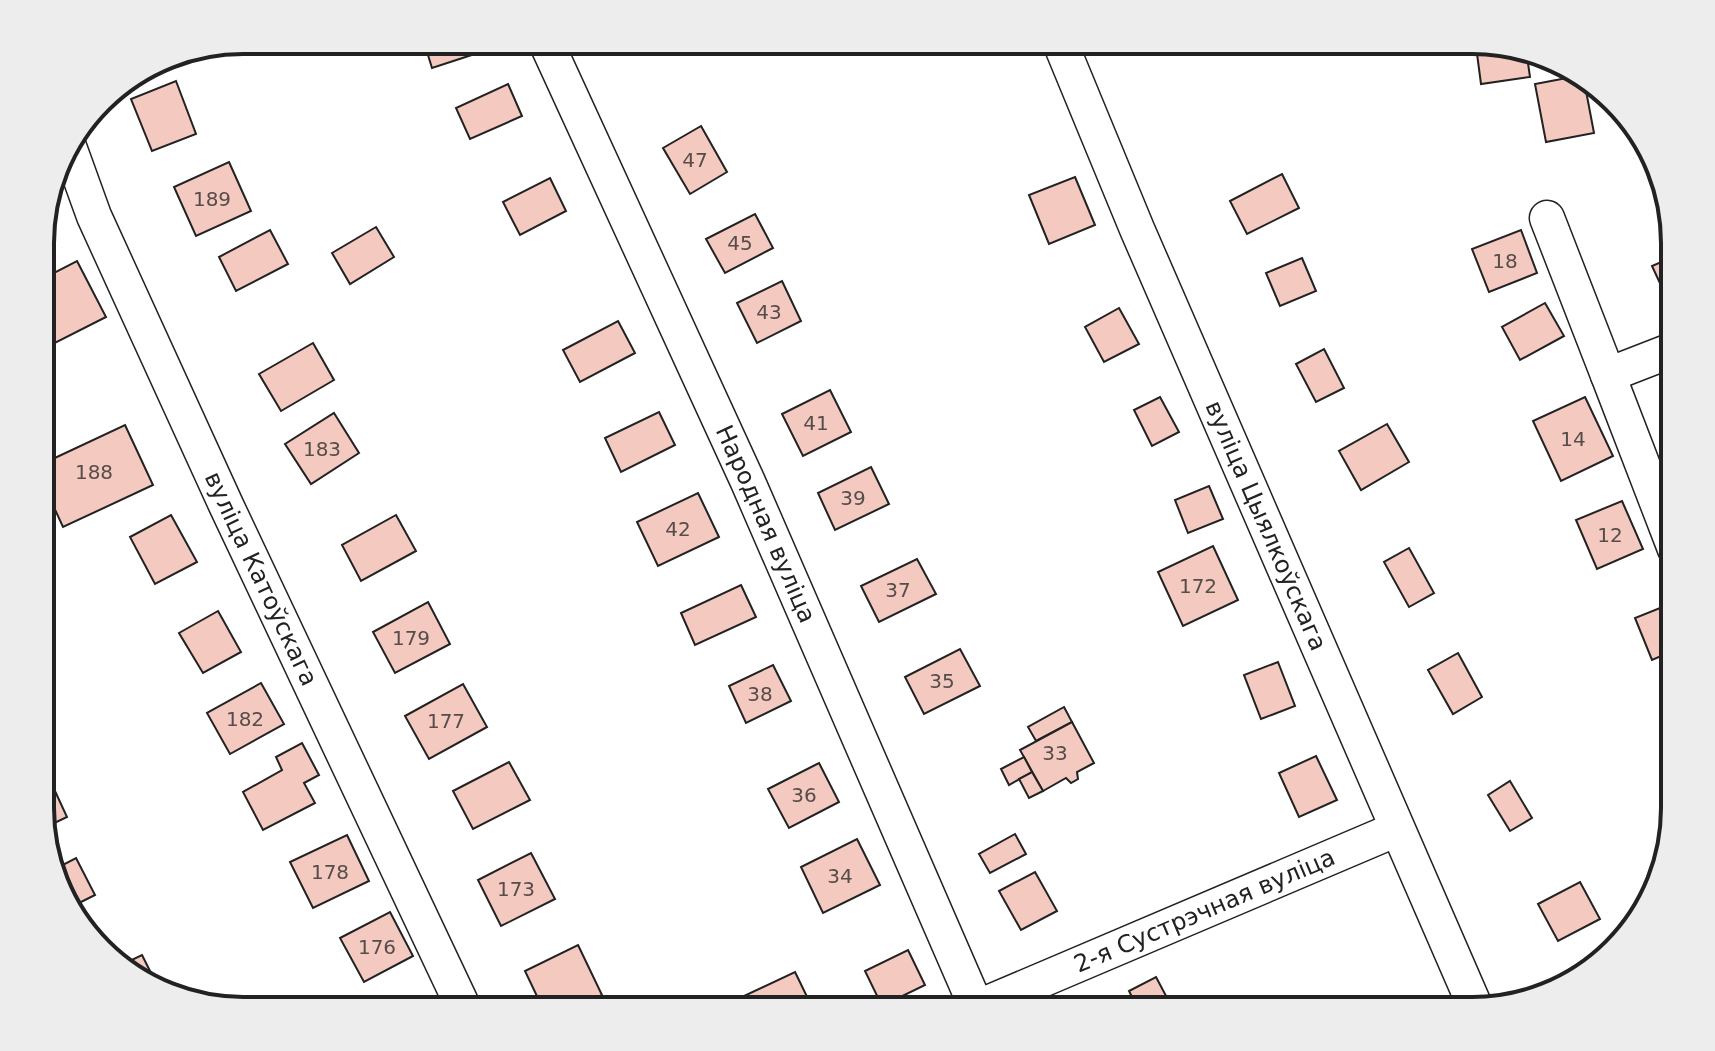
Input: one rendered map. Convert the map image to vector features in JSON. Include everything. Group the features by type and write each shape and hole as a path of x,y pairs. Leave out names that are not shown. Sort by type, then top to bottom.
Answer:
{"street":[{"name":"Народная вуліца","path":"551,54 748,482 968,997"},
{"name":"вуліца Цыялкоўскага","path":"1065,54 1471,997"},
{"name":"вуліца Катоўскага","path":"73,159 94,216 173,389 458,997"},
{"path":"1547,218 1661,513"},
{"path":"1608,375 1661,354"},
{"name":"2-я Сустрэчная вуліца","path":"1004,997 1397,829"}],"building":[{"path":"428,54 475,54 432,68"},
{"path":"1477,54 1528,62 1530,77 1481,84"},
{"path":"1566,78 1586,93 1594,133 1546,142 1535,84"},
{"path":"176,81 196,134 152,151 131,99"},
{"path":"508,84 522,116 470,139 456,108"},
{"path":"701,126 727,172 690,194 663,148"},
{"path":"229,162 251,211 196,236 174,187"},
{"path":"1282,174 1299,208 1247,234 1230,201"},
{"path":"1075,177 1095,225 1049,244 1029,195"},
{"path":"550,178 566,211 520,235 503,202"},
{"path":"755,214 773,248 725,273 706,239"},
{"path":"376,227 394,257 350,284 332,253"},
{"path":"270,230 288,264 236,291 219,257"},
{"path":"1521,230 1537,273 1489,292 1472,249"},
{"path":"1302,258 1316,291 1280,306 1266,273"},
{"path":"77,261 106,317 54,343 54,273"},
{"path":"1661,262 1661,285 1652,266"},
{"path":"782,281 801,321 757,343 737,303"},
{"path":"1545,303 1564,336 1520,360 1502,327"},
{"path":"1119,308 1139,344 1104,362 1085,327"},
{"path":"618,321 635,353 580,382 563,350"},
{"path":"313,343 334,380 281,411 259,374"},
{"path":"1324,349 1344,388 1316,402 1296,364"},
{"path":"830,390 851,432 803,456 782,414"},
{"path":"1160,397 1179,432 1152,446 1134,410"},
{"path":"1585,397 1613,456 1561,481 1533,421"},
{"path":"659,412 675,445 621,472 605,438"},
{"path":"334,413 359,453 311,484 285,444"},
{"path":"1387,424 1409,462 1361,490 1339,451"},
{"path":"125,425 153,485 63,527 54,507 54,458"},
{"path":"871,467 889,504 835,530 818,493"},
{"path":"1209,486 1223,519 1188,533 1175,500"},
{"path":"698,493 719,537 658,566 637,522"},
{"path":"1622,501 1643,549 1597,569 1576,520"},
{"path":"171,515 197,562 155,584 130,537"},
{"path":"396,515 416,551 361,581 342,545"},
{"path":"1213,546 1238,600 1183,626 1158,572"},
{"path":"1409,548 1434,593 1409,607 1384,562"},
{"path":"917,559 936,594 879,622 861,586"},
{"path":"741,585 756,617 695,645 681,613"},
{"path":"428,602 450,644 395,673 373,632"},
{"path":"1661,608 1661,656 1652,660 1635,618"},
{"path":"218,611 241,652 203,673 179,633"},
{"path":"960,649 980,686 924,714 905,677"},
{"path":"1458,653 1482,697 1453,714 1428,670"},
{"path":"1278,662 1295,706 1261,719 1244,675"},
{"path":"773,665 791,701 746,723 729,686"},
{"path":"261,683 284,724 230,754 207,713"},
{"path":"463,684 487,727 429,759 405,716"},
{"path":"1064,707 1072,722 1036,741 1028,727"},
{"path":"1072,722 1094,763 1077,772 1078,779 1071,783 1066,778 1043,791 1020,750"},
{"path":"302,743 319,775 304,783 315,803 263,830 243,792 282,770 276,757"},
{"path":"1316,756 1337,800 1299,817 1279,773"},
{"path":"1024,757 1032,772 1009,785 1001,769"},
{"path":"509,762 530,800 473,829 453,791"},
{"path":"819,763 839,802 789,828 768,789"},
{"path":"1032,772 1043,791 1029,798 1019,779"},
{"path":"1510,781 1532,818 1510,831 1488,795"},
{"path":"54,789 67,817 55,823"},
{"path":"1015,834 1026,854 990,873 979,854"},
{"path":"347,835 369,881 313,908 290,862"},
{"path":"857,839 880,885 823,913 801,867"},
{"path":"531,853 555,899 501,926 478,880"},
{"path":"76,858 95,895 80,903 63,865"},
{"path":"1035,872 1057,911 1021,930 999,891"},
{"path":"1580,882 1600,919 1558,941 1538,904"},
{"path":"390,912 413,956 364,982 340,938"},
{"path":"578,945 602,995 537,997 525,971"},
{"path":"908,950 925,985 900,997 878,997 865,971"},
{"path":"142,955 151,974 148,972 131,960"},
{"path":"795,972 807,997 744,997"},
{"path":"1156,977 1167,997 1132,997 1129,991"}]}
